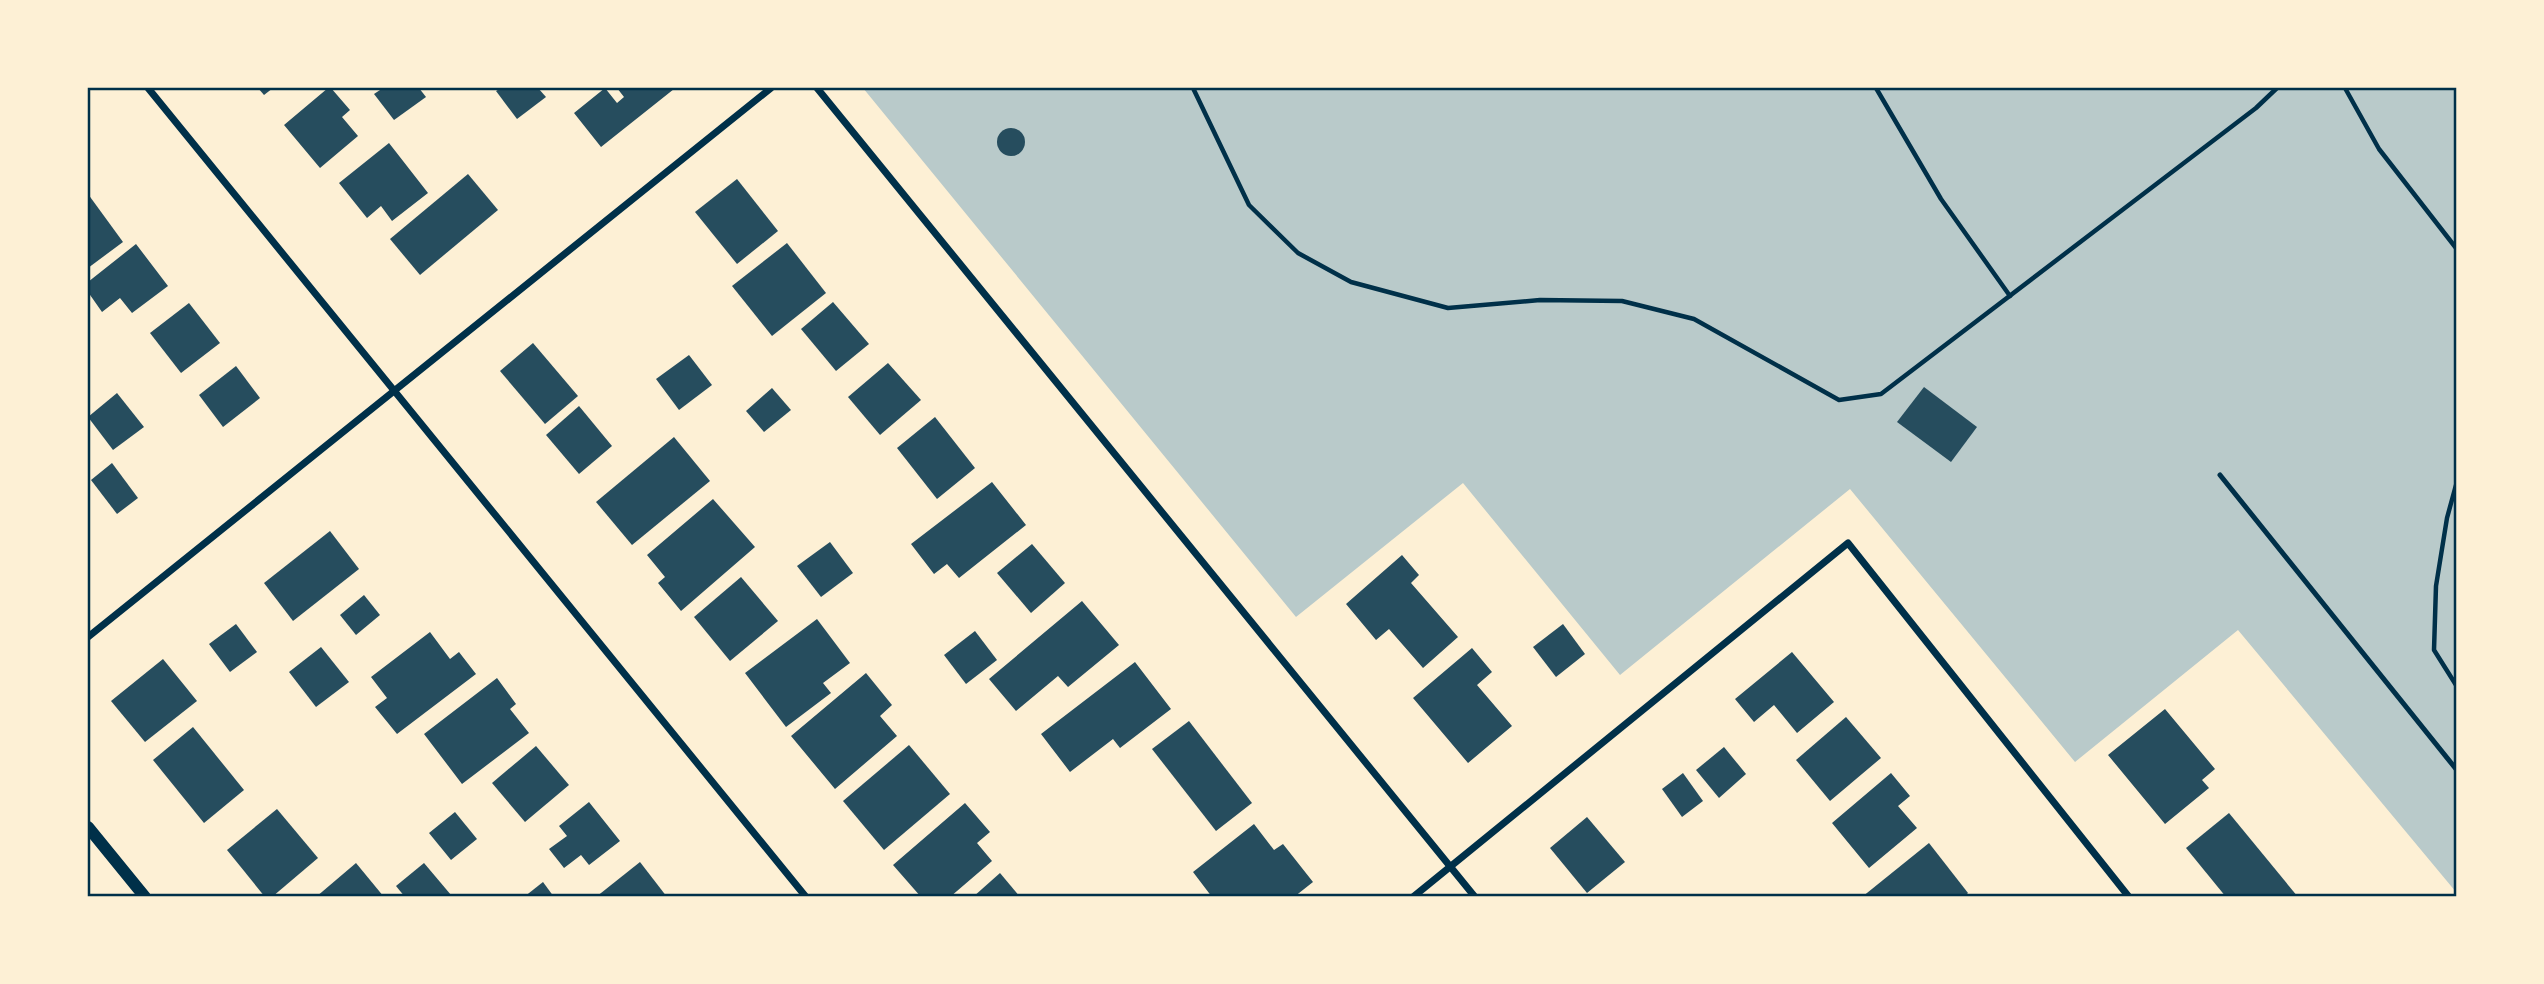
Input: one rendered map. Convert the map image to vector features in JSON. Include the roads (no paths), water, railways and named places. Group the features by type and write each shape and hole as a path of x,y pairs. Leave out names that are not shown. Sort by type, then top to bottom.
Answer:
{"street":[{"path":"148,88 806,897"},
{"path":"88,637 771,88"},
{"path":"817,88 1475,897"},
{"path":"1413,897 1848,543 2129,897"},
{"path":"88,827 145,897"}],"lane":[{"path":"2220,475 2456,769"}]}
